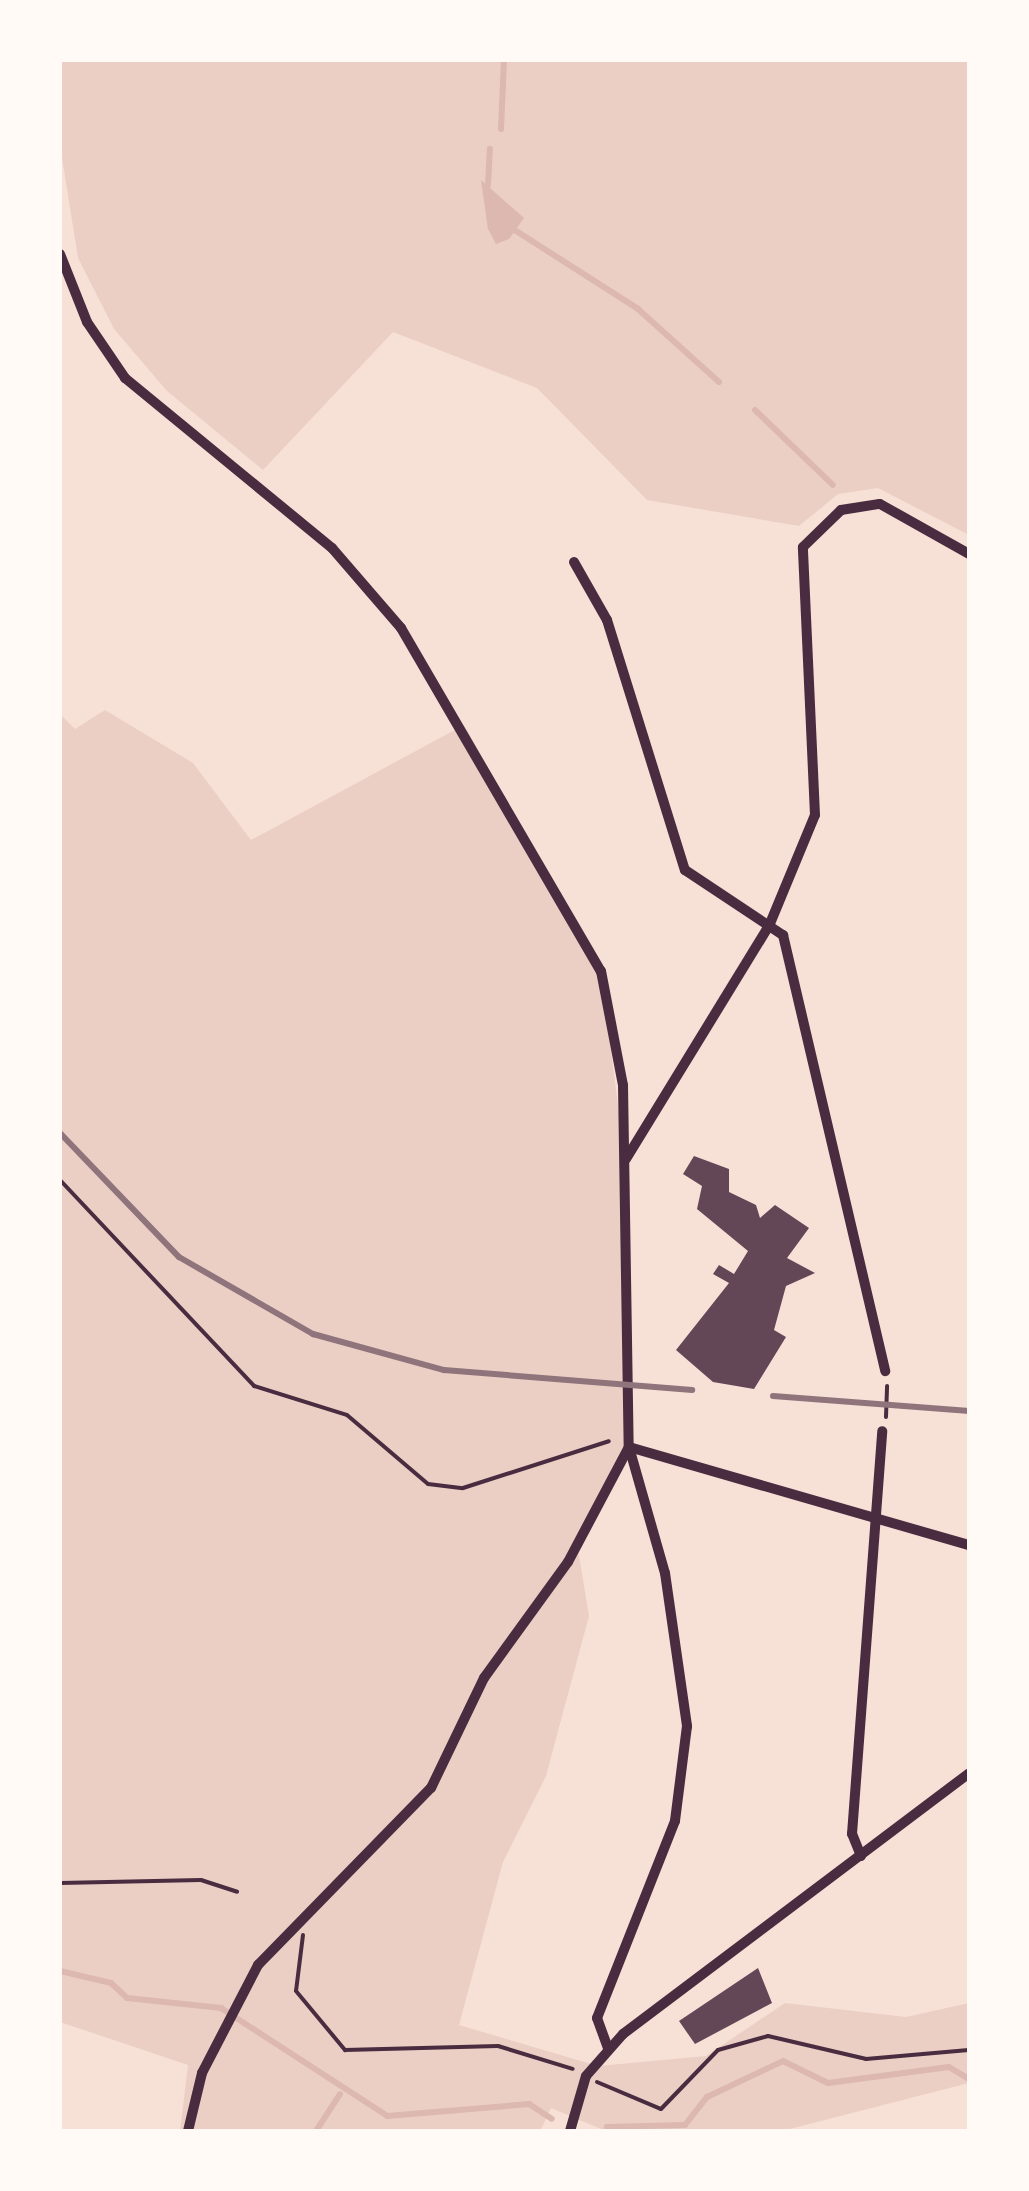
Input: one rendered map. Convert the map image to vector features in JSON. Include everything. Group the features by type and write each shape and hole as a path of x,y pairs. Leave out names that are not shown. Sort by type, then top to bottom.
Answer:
{"street":[{"path":"60,254 87,322 124,378 370,586 464,725 601,971 623,1085 629,1448 643,1474 686,1678 687,1726 675,1821 597,2018 608,2048"},
{"path":"625,1160 769,926 815,815 803,547 841,510 880,504 969,554"},
{"path":"574,562 607,620 685,870 769,926 789,953 886,1375"},
{"path":"861,1856 852,1834 882,1431"},
{"path":"629,1448 969,1545"},
{"path":"188,2131 209,2057 258,1965 431,1788 484,1678 568,1562 629,1448"},
{"path":"643,1474 659,1454"},
{"path":"570,2131 575,2101 608,2048 969,1773"}],"path":[{"path":"60,1180 254,1386 347,1415 428,1484 463,1488 578,1447 609,1441"},
{"path":"886,1375 886,1412"},
{"path":"60,1882 202,1880 237,1892"},
{"path":"308,1941 296,1991 345,2050 498,2046 575,2070"},
{"path":"595,2081 661,2109 718,2050 768,2036 866,2059 969,2050"}],"shaded area":[{"path":"60,60 969,60 969,535 878,488 838,494 799,526 647,500 537,388 393,332 263,470 167,391 114,329 78,258 60,145"},
{"path":"481,180 524,218 509,239 496,244 488,229"},
{"path":"105,710 193,763 251,840 464,725 601,971 625,1161 624,1445 576,1537 589,1616 546,1776 503,1862 459,2025 598,2066 706,2056 785,2003 906,2017 969,2003 969,2083 782,2131 606,2131 551,2108 540,2131 180,2131 188,2065 60,2022 60,714 75,729"}],"building":[{"path":"694,1156 729,1169 729,1192 756,1205 760,1218 775,1205 809,1228 787,1258 815,1273 786,1286 774,1330 786,1337 754,1389 713,1382 676,1350 729,1283 713,1274 719,1265 734,1274 748,1251 697,1209 702,1186 683,1174"},
{"path":"758,1968 772,2003 695,2044 679,2021"}],"waterway":[{"path":"501,129 504,60"},
{"path":"488,185 490,149"},
{"path":"510,227 638,309 719,382"},
{"path":"755,410 833,485"},
{"path":"60,1971 111,1983 127,1998 221,2008 387,2116 529,2104 552,2119"},
{"path":"607,2127 685,2125 707,2097 783,2061 828,2083 949,2067 969,2079"},
{"path":"316,2131 340,2094"}],"railway":[{"path":"60,1133 179,1257 313,1334 444,1370 692,1390"},
{"path":"773,1396 969,1411"}]}
